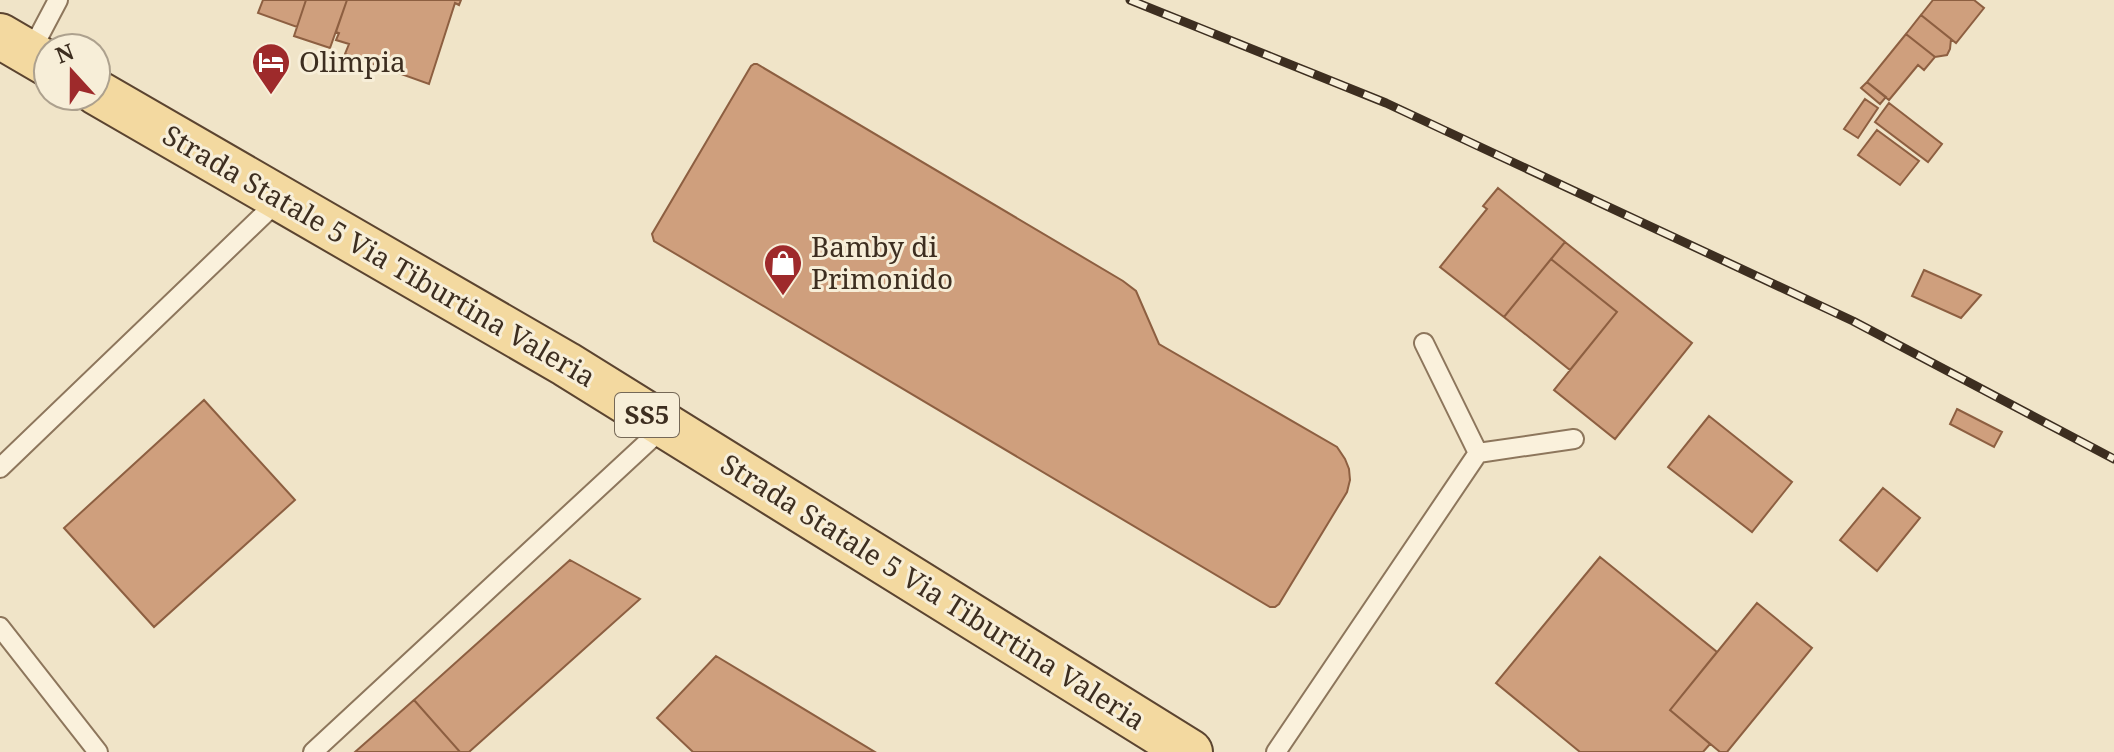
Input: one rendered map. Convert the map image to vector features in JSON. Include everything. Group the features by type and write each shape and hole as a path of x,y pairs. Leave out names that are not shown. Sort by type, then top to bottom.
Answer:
{"main road":[{"name":"Strada Statale 5 Via Tiburtina Valeria","path":"112,101 566,364 1190,752"}],"lane":[{"path":"26,51 58,0"},
{"path":"0,468 280,199"},
{"path":"1424,343 1478,453"},
{"path":"313,752 665,426"},
{"path":"1276,752 1478,453 1574,439"},
{"path":"0,627 98,752"}],"building":[{"path":"263,0 306,0 297,27 258,13"},
{"path":"306,0 347,0 330,48 294,36"},
{"path":"347,0 461,0 459,5 455,3 429,84 345,54 349,44 336,40 339,33 336,32"},
{"path":"1933,0 1974,0 1984,8 1956,43 1921,15"},
{"path":"1921,15 1951,39 1947,55 1935,57 1906,34"},
{"path":"1906,34 1935,57 1924,70 1918,65 1889,100 1867,82"},
{"path":"754,64 1123,281 1136,291 1159,344 1337,447 1349,469 1347,492 1279,604 1270,607 654,241 652,234"},
{"path":"1867,82 1886,97 1880,104 1861,88"},
{"path":"1865,99 1878,108 1858,138 1844,129"},
{"path":"1889,103 1942,144 1928,162 1875,122"},
{"path":"1877,130 1919,161 1900,185 1858,155"},
{"path":"1498,188 1565,242 1504,317 1440,267 1487,209 1483,206"},
{"path":"1565,242 1692,343 1615,439 1554,390 1617,312 1551,259"},
{"path":"1551,259 1617,312 1570,370 1504,317"},
{"path":"1924,270 1981,295 1961,318 1912,296"},
{"path":"204,400 295,500 154,627 64,528"},
{"path":"1957,409 2002,432 1994,447 1950,424"},
{"path":"1709,416 1792,482 1752,532 1668,467"},
{"path":"1883,488 1920,518 1877,571 1840,540"},
{"path":"1600,557 1717,652 1670,710 1710,744 1703,752 1580,752 1496,683"},
{"path":"570,560 640,599 469,752 460,752 414,700"},
{"path":"1757,603 1812,648 1727,752 1720,752 1670,710"},
{"path":"716,656 875,752 693,752 657,718"},
{"path":"414,700 460,752 355,752"}],"railway":[{"path":"1130,0 1386,103 1853,321 2114,459"}],"place":[{"name":"Olimpia","path":"271,96"},
{"name":"Bamby di Primonido","path":"783,297"}]}
